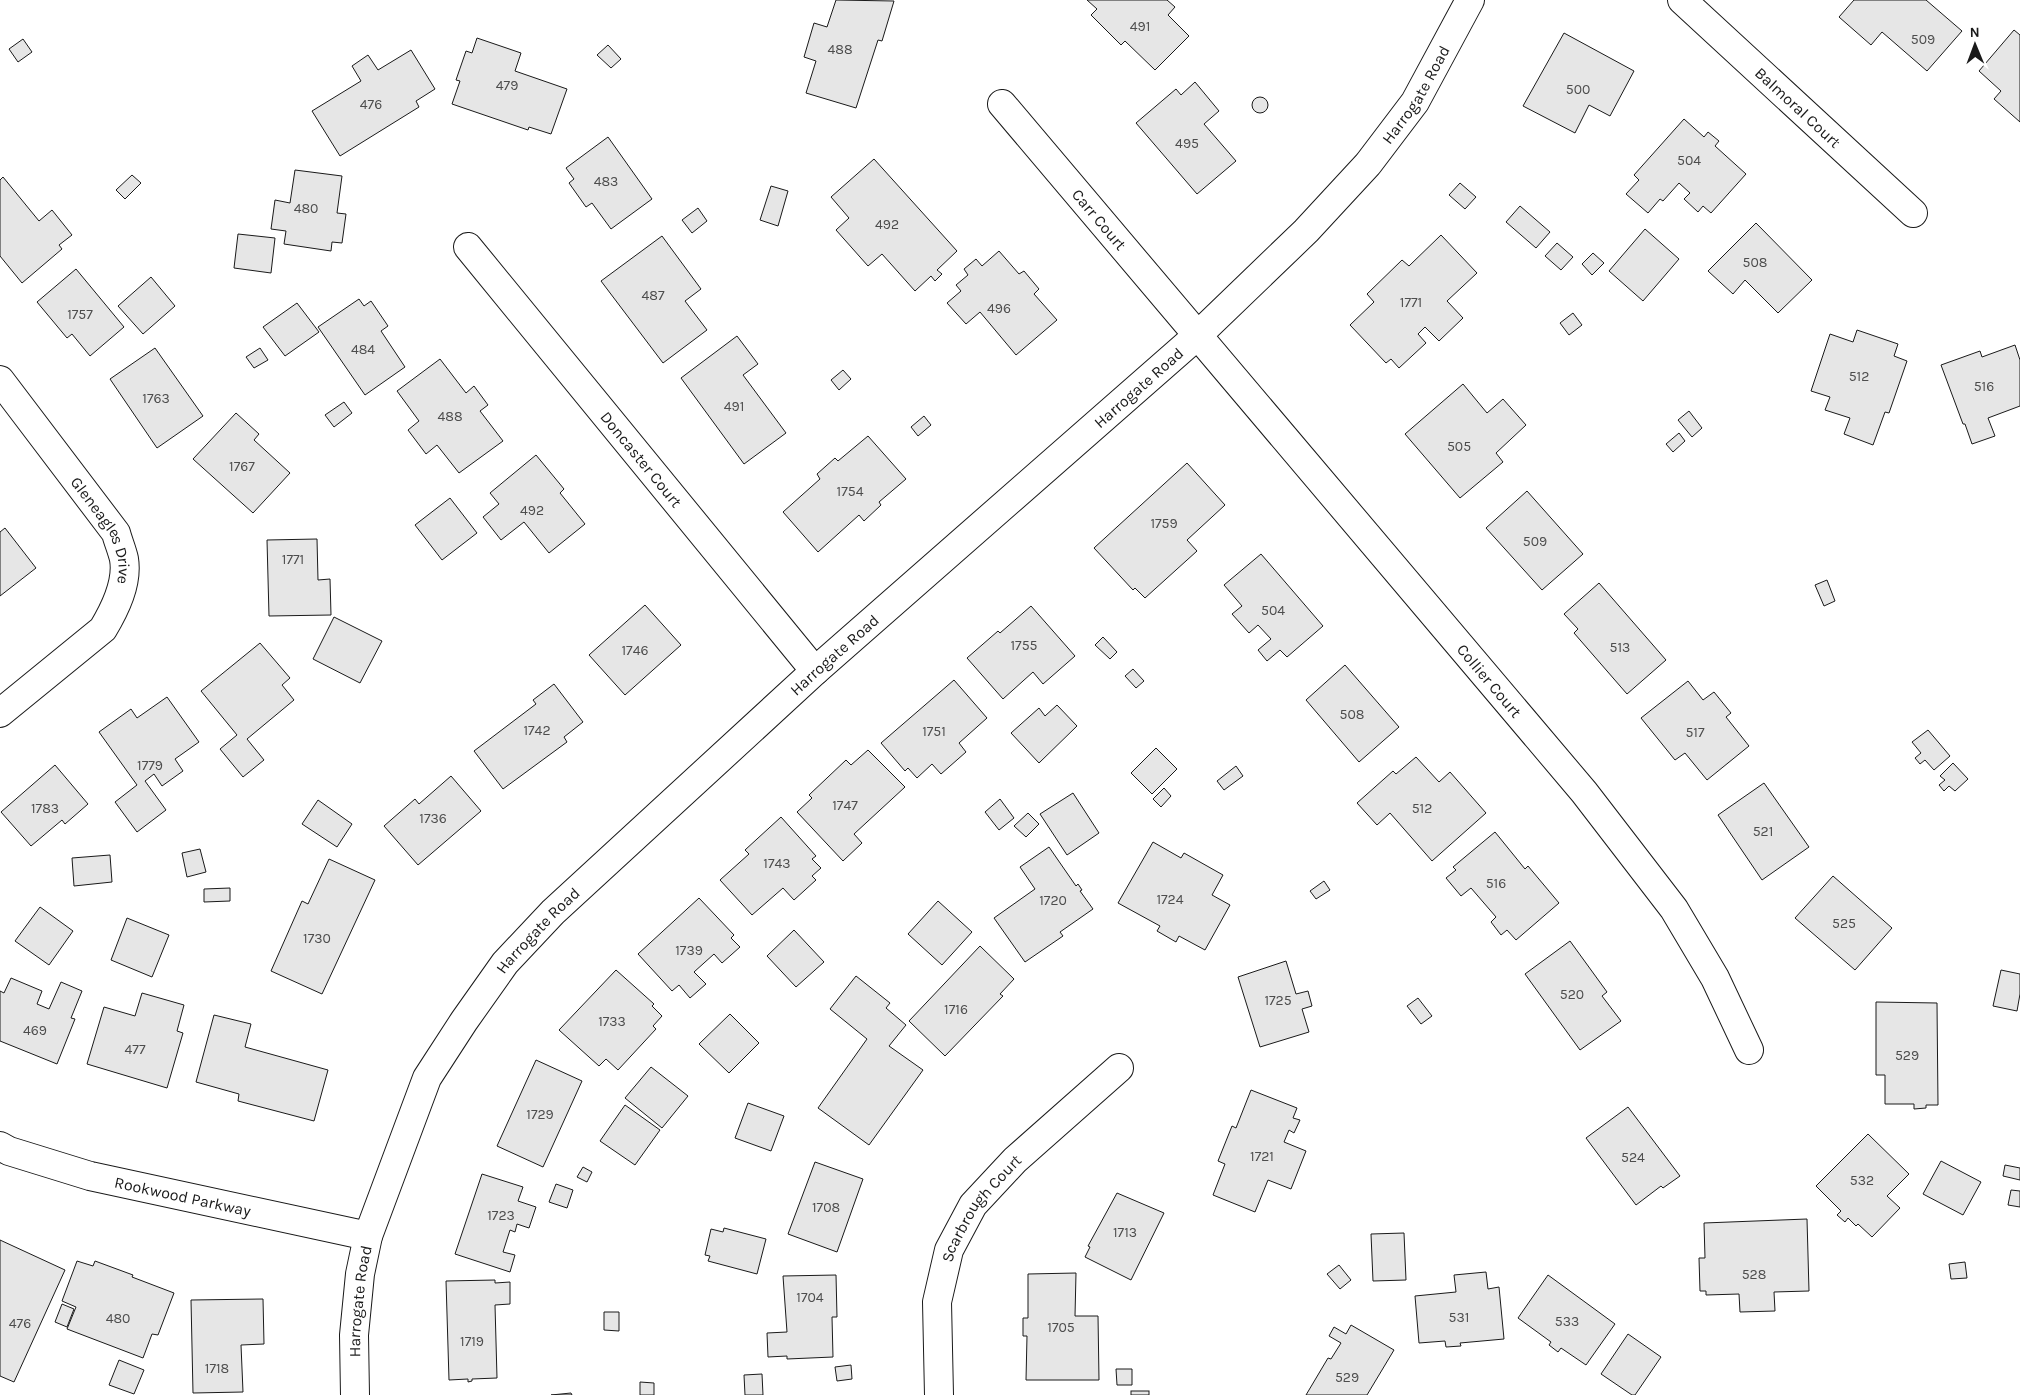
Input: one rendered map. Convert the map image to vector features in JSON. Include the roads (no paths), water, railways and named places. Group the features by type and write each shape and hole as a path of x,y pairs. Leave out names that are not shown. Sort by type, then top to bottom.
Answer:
{"street":[{"name":"Harrogate Road","path":"355,1395 354,1335 360,1274 368,1236 427,1078 505,963 553,912 815,671 1198,335 1306,231 1368,164 1415,102 1470,0"},
{"name":"Balmoral Court","path":"1682,0 1913,213"},
{"name":"Carr Court","path":"1002,104 1198,335"},
{"name":"Doncaster Court","path":"468,247 815,671"},
{"name":"Collier Court","path":"1198,335 1584,792 1634,855 1674,910 1715,978 1748,1050"},
{"name":"Gleneagles Drive","path":"0,380 116,532 124,560 123,586 114,612 103,629 0,714"},
{"name":"Scarbrough Court","path":"939,1395 937,1302 949,1250 973,1205 1015,1160 1119,1068"},
{"name":"Rookwood Parkway","path":"0,1146 8,1151 90,1176 368,1236"}]}
